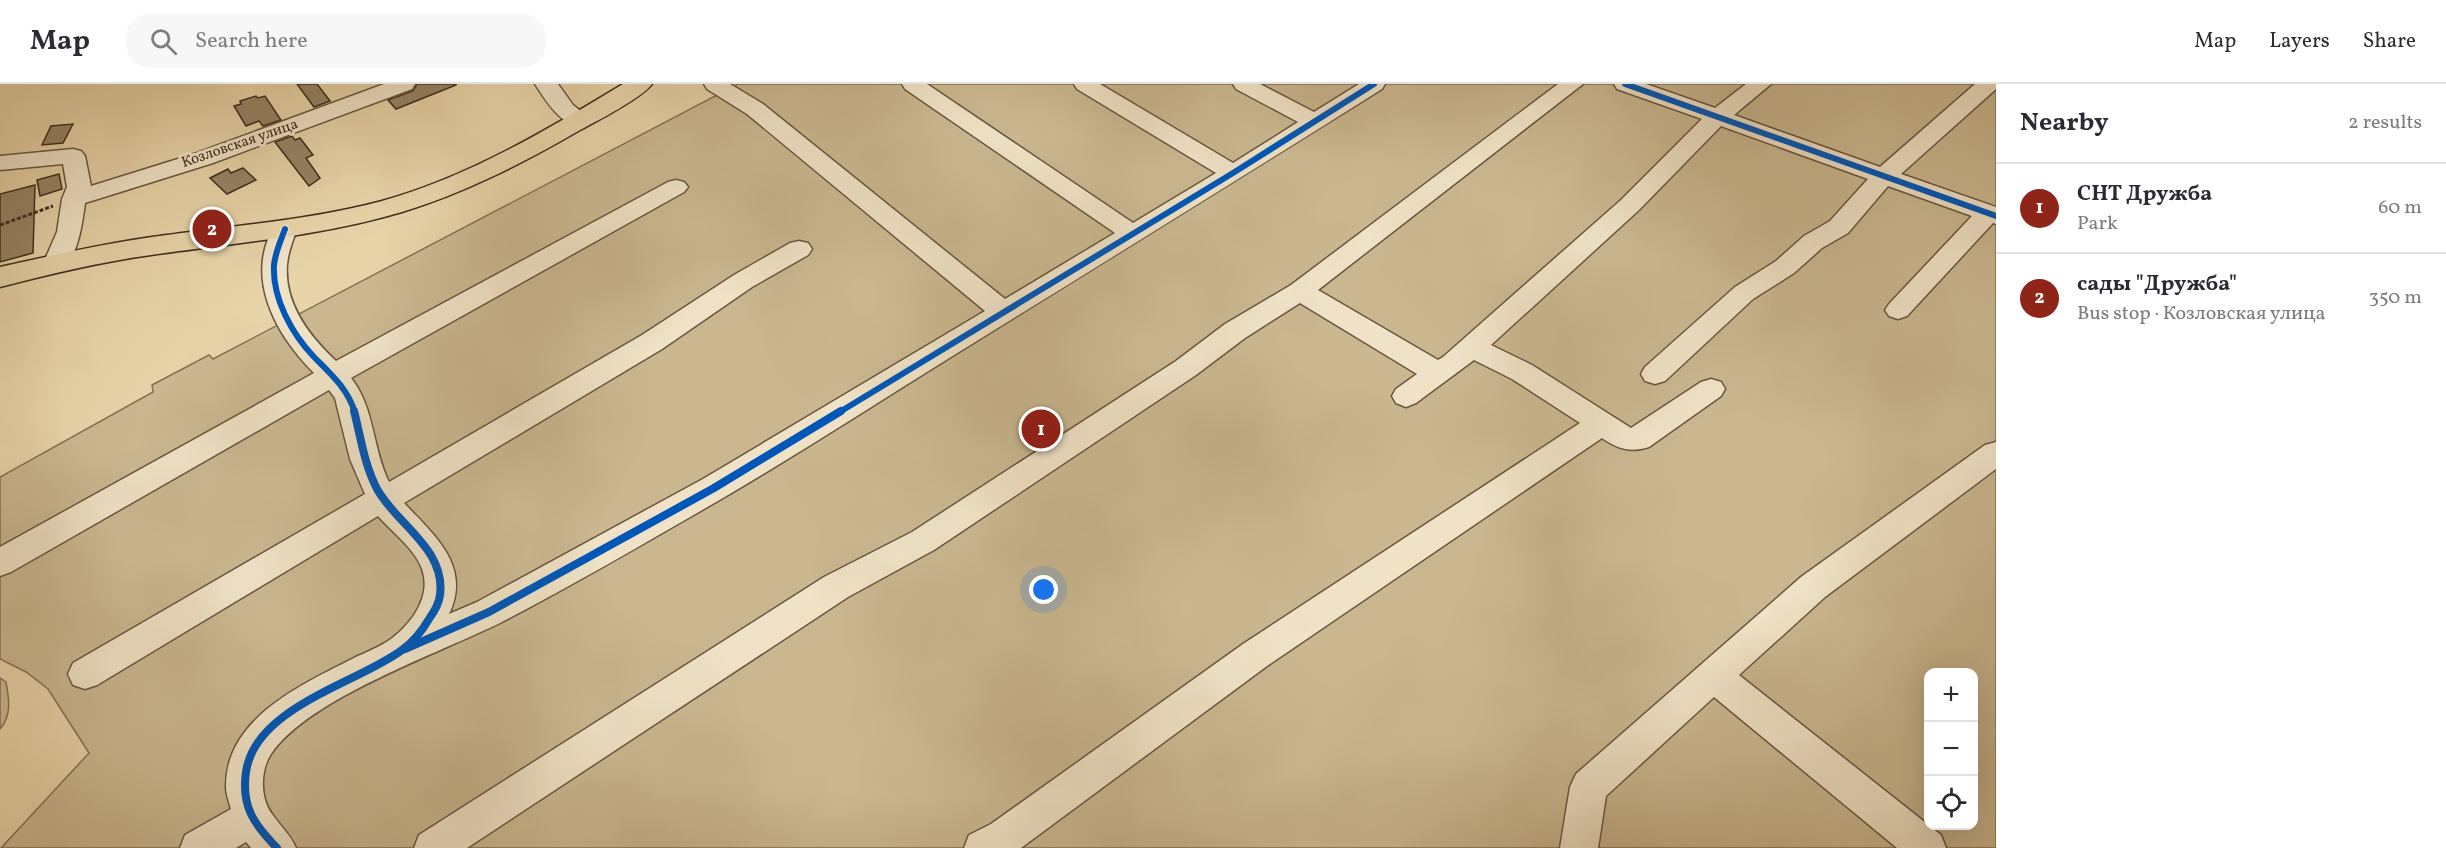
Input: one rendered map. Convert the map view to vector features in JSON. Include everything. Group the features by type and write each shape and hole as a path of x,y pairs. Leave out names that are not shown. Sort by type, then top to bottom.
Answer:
{"main road":[{"path":"0,277 130,249 285,229 357,215 422,197 500,164 581,120 640,84"}],"street":[{"name":"Козловская улица","path":"74,199 205,158 404,84"},
{"path":"546,84 565,110 581,120"},
{"path":"715,84 755,109 1004,312"},
{"path":"913,84 1133,234"},
{"path":"1085,84 1233,173"},
{"path":"1244,84 1315,122"},
{"path":"277,848 252,818 243,788 246,762 261,737 288,714 405,649 489,612 714,488 1233,173 1374,84"},
{"path":"433,848 836,587 923,541 1186,368 1235,331 1299,291 1572,84"},
{"path":"1624,84 1992,215 1921,282 1898,310"},
{"path":"1406,396 1439,374 1471,347 1630,205 1716,118 1760,84"},
{"path":"1655,374 1744,293 1785,267 1813,242 1839,227 1883,177 1988,84"},
{"path":"0,163 73,156 79,187 74,199 69,232 56,264"},
{"path":"0,563 332,375 676,187"},
{"path":"285,229 274,262 274,275 290,325 297,337 345,390 352,402 361,448 372,480 383,499 430,553 440,575 440,597 428,622 405,649"},
{"path":"85,674 347,518 422,478 652,342 743,281 798,249"},
{"path":"1299,291 1439,374"},
{"path":"1471,347 1522,372 1626,439 1639,439 1711,389"},
{"path":"983,848 1004,837 1255,655 1601,424"},
{"path":"1579,848 1589,788 1813,587 1996,453"},
{"path":"1715,677 1927,848"},
{"path":"199,848 252,818"}],"path":[{"path":"0,225 74,199"}],"shaded area":[{"path":"738,84 1996,84 1996,848 1,848 89,753 48,689 26,672 0,659 0,477 153,392 152,385 209,355 213,359"},
{"path":"0,678 6,682 9,707 4,724 0,729"}],"building":[{"path":"297,84 317,84 330,101 314,107"},
{"path":"417,84 456,85 396,109 388,100 413,91"},
{"path":"256,96 258,98 265,96 281,120 263,126 259,121 246,126 234,106 241,104 240,101"},
{"path":"73,124 63,143 42,145 51,126"},
{"path":"292,136 295,140 300,138 313,155 306,158 320,178 309,186 275,142"},
{"path":"243,168 256,180 227,194 210,178 228,169 231,173"},
{"path":"59,174 62,189 40,196 37,180"},
{"path":"35,185 33,253 0,262 0,194"}],"cycle path":[{"path":"405,649 489,612 714,488 1233,173 1374,84"},
{"path":"1625,84 1996,216"},
{"path":"277,848 253,820 244,788 248,763 259,741 277,722 300,706 324,691 397,654 409,645 434,611 440,598 441,583 438,568 431,555 422,542 389,508 369,472 349,396 296,336 288,321 277,290 274,271 276,255 285,229"}],"place":[{"name":"сады \"Дружба\"","path":"212,229"},
{"name":"СНТ Дружба","path":"1041,429"}]}
